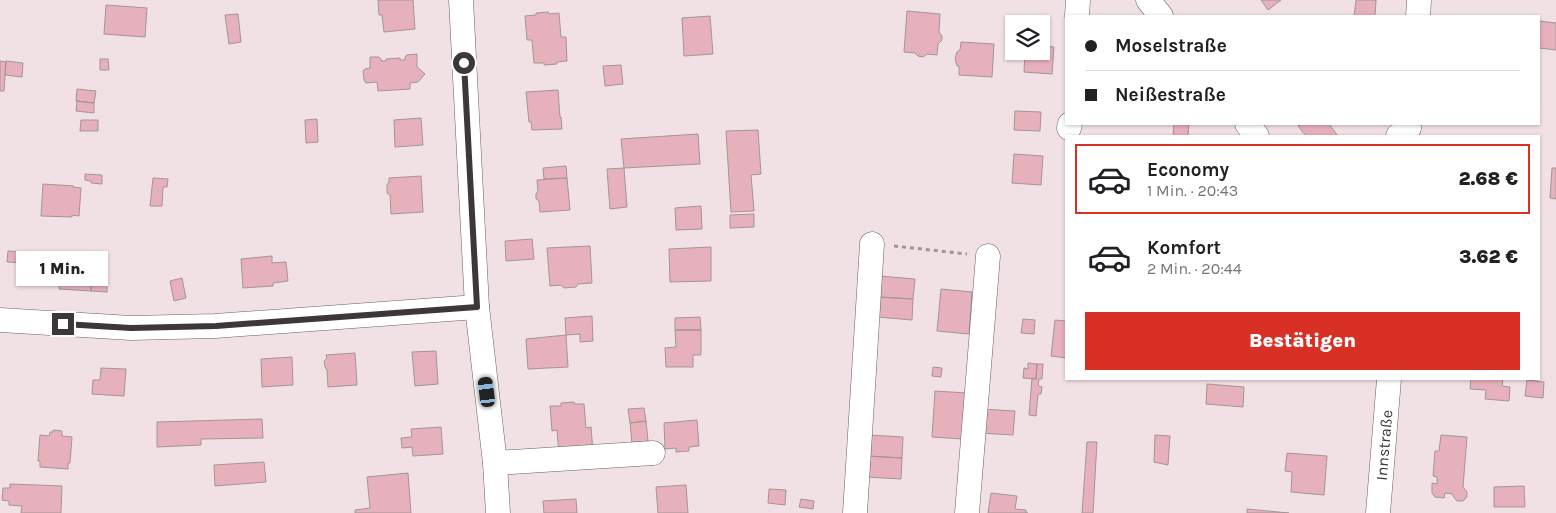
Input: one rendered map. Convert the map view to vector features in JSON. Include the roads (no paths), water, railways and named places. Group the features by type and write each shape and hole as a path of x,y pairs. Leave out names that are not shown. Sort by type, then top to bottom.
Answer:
{"street":[{"path":"461,0 477,307 495,463 498,513"},
{"path":"1077,15 1078,0"},
{"path":"1148,0 1160,15"},
{"path":"1418,15 1419,0"},
{"path":"1248,125 1256,135"},
{"path":"855,513 872,244"},
{"path":"967,513 988,256"},
{"path":"0,320 131,328 216,326 477,307"},
{"name":"Innstraße","path":"1378,513 1389,380"},
{"path":"495,463 653,453"}]}
